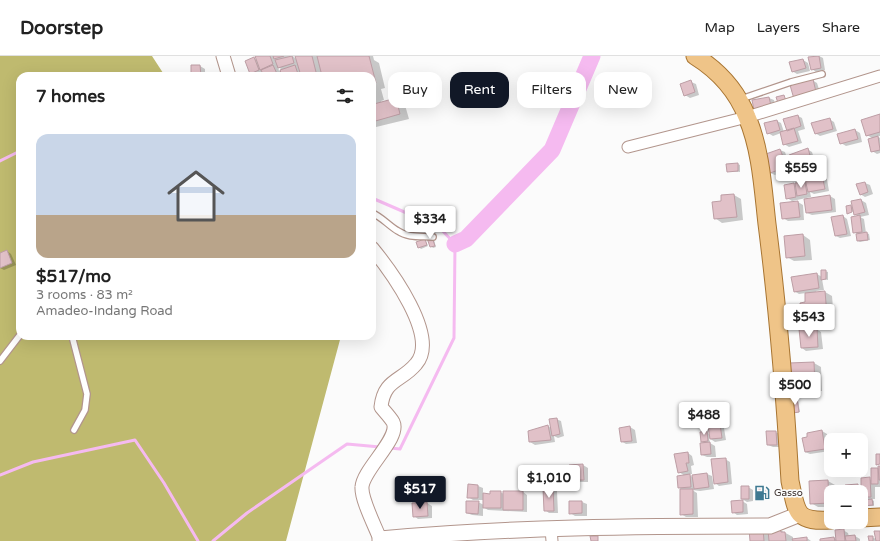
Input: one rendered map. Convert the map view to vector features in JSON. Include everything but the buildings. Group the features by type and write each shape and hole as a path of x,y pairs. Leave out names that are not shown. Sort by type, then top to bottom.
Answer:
{"main road":[{"path":"695,56 717,72 739,100 747,117 759,163 774,281 782,362 790,481 793,501 800,514 809,520 824,520"},
{"path":"380,540 434,534 552,535 770,526 800,514"},
{"path":"868,518 880,517"}],"street":[{"path":"224,56 228,72"},
{"path":"628,147 747,117 880,76"},
{"path":"376,254 396,282 413,311 421,329 424,343 423,353 417,364 388,386 384,393 382,407 393,422 394,428 390,439 378,459 365,474 362,489 363,498 380,540"}],"lane":[{"path":"739,100 791,82 822,74"},
{"path":"376,215 399,232 413,236 433,237"},
{"path":"0,360 16,340"},
{"path":"73,340 86,394 85,410 74,430"}],"shaded area":[{"path":"0,56 152,56 162,72 16,72 16,340 340,340 286,541 0,541"}],"waterway":[{"path":"455,244 466,239 552,150 592,56"},
{"path":"0,161 16,153"},
{"path":"376,200 439,227 455,244 454,338 400,449 390,448"},
{"path":"0,475 33,462 135,440 164,483 198,541"},
{"path":"213,541 247,513 347,444 380,447"}],"place":[{"name":"Gasso","path":"762,493"}]}
